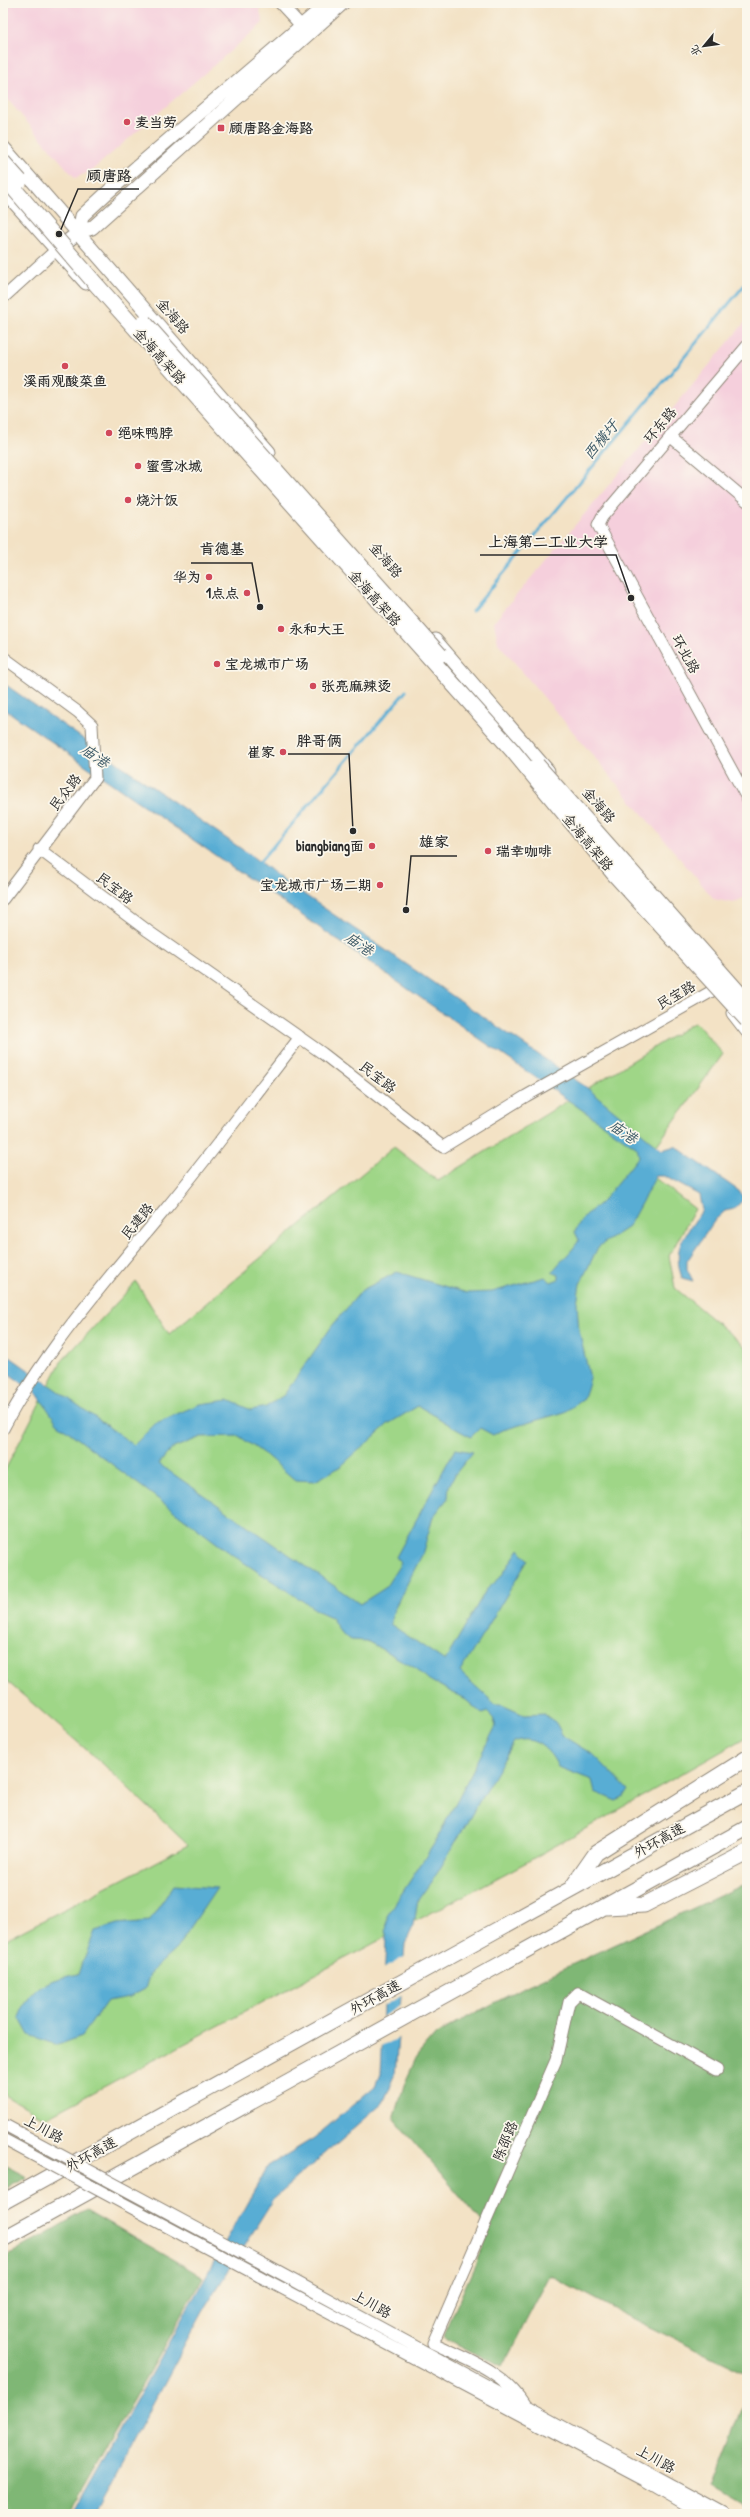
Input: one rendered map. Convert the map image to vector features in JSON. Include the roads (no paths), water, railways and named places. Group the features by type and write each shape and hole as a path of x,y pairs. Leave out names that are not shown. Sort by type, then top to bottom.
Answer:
{"highway":[{"name":"金海高架路","path":"3,162 747,1002"},
{"name":"金海高架路","path":"3,176 105,294 512,750 615,875 747,1020"},
{"path":"570,1890 596,1853 747,1758"},
{"name":"外环高速","path":"3,2202 747,1792"},
{"path":"3,2239 747,1828"},
{"path":"603,1907 644,1905 747,1852"}],"main road":[{"path":"305,31 328,3"},
{"path":"56,250 79,232 92,228 305,31 343,3"},
{"name":"金海路","path":"3,147 79,232 681,923 747,992"},
{"path":"3,190 516,764 599,864 714,990 747,1030"}],"street":[{"path":"280,3 305,31"},
{"path":"3,298 56,250"},
{"name":"环东路","path":"598,525 602,517 747,346"},
{"path":"670,436 747,501"},
{"name":"环北路","path":"598,525 747,798"},
{"name":"民众路","path":"3,657 92,725 95,778 39,849 3,898"},
{"name":"民宝路","path":"39,849 148,931 300,1037 443,1147 574,1069 714,990"},
{"name":"民建路","path":"3,1429 20,1398 83,1310 194,1176 300,1037"},
{"name":"陈邵路","path":"524,2404 518,2394 495,2372 433,2343 556,2060 569,2002 578,1994 717,2070"},
{"name":"上川路","path":"3,2124 524,2404 724,2514"},
{"name":"上川路","path":"3,2139 644,2480 702,2514"}],"water":[{"name":"庙港","path":"3,683 253,857 283,880 586,1087 662,1150 675,1146 739,1191 744,1199 734,1209 725,1211 715,1220 687,1261 687,1269 693,1281 682,1278 678,1257 682,1241 702,1210 699,1195 664,1176 656,1176 628,1227 598,1247 580,1284 577,1303 579,1331 590,1378 584,1399 565,1412 503,1430 493,1435 480,1428 471,1437 418,1406 388,1424 340,1467 315,1481 295,1480 267,1456 239,1436 201,1437 171,1449 159,1464 360,1604 385,1588 401,1563 396,1557 455,1449 473,1452 456,1473 449,1486 448,1498 433,1517 422,1555 394,1609 390,1624 445,1661 486,1590 500,1578 519,1549 528,1560 460,1672 496,1705 502,1705 524,1715 544,1714 556,1723 563,1736 595,1756 628,1790 623,1798 616,1801 595,1792 592,1780 558,1767 555,1760 546,1749 540,1745 528,1740 514,1742 438,1872 418,1900 414,1925 405,1944 395,2076 383,2103 274,2198 203,2311 94,2514 72,2514 268,2166 314,2138 375,2086 380,2074 387,1916 434,1844 496,1726 493,1718 487,1712 482,1714 465,1699 429,1680 417,1669 367,1641 351,1640 340,1632 331,1617 318,1611 234,1556 57,1423 38,1395 8,1373 3,1373 3,1352 134,1445 156,1423 200,1404 228,1400 251,1410 266,1407 284,1395 332,1326 362,1290 397,1272 467,1293 492,1292 545,1277 551,1282 559,1279 559,1275 552,1272 579,1240 575,1232 581,1220 605,1198 639,1156 637,1148 3,708"},
{"path":"174,1885 217,1888 176,1949 150,1973 145,1989 130,1997 107,2001 82,2036 58,2045 29,2035 19,2017 29,1997 41,1986 49,1982 78,1974 95,1931 117,1924 149,1921"}],"waterway":[{"name":"西横圩","path":"472,611 747,282"},
{"path":"258,864 406,691"}],"place":[{"name":"麦当劳","path":"127,122"},
{"name":"顾唐路金海路","path":"221,128"},
{"name":"顾唐路","path":"59,234"},
{"name":"溪雨观酸菜鱼","path":"65,366"},
{"name":"绝味鸭脖","path":"109,433"},
{"name":"蜜雪冰城","path":"138,466"},
{"name":"烧汁饭","path":"128,500"},
{"name":"华为","path":"209,577"},
{"name":"1点点","path":"247,593"},
{"name":"上海第二工业大学","path":"631,598"},
{"name":"肯德基","path":"260,607"},
{"name":"永和大王","path":"281,629"},
{"name":"宝龙城市广场","path":"217,664"},
{"name":"张亮麻辣烫","path":"313,686"},
{"name":"崔家","path":"283,752"},
{"name":"胖哥俩","path":"353,831"},
{"name":"biangbiang面","path":"372,846"},
{"name":"瑞幸咖啡","path":"488,851"},
{"name":"宝龙城市广场二期","path":"380,885"},
{"name":"雄家","path":"406,910"}]}
